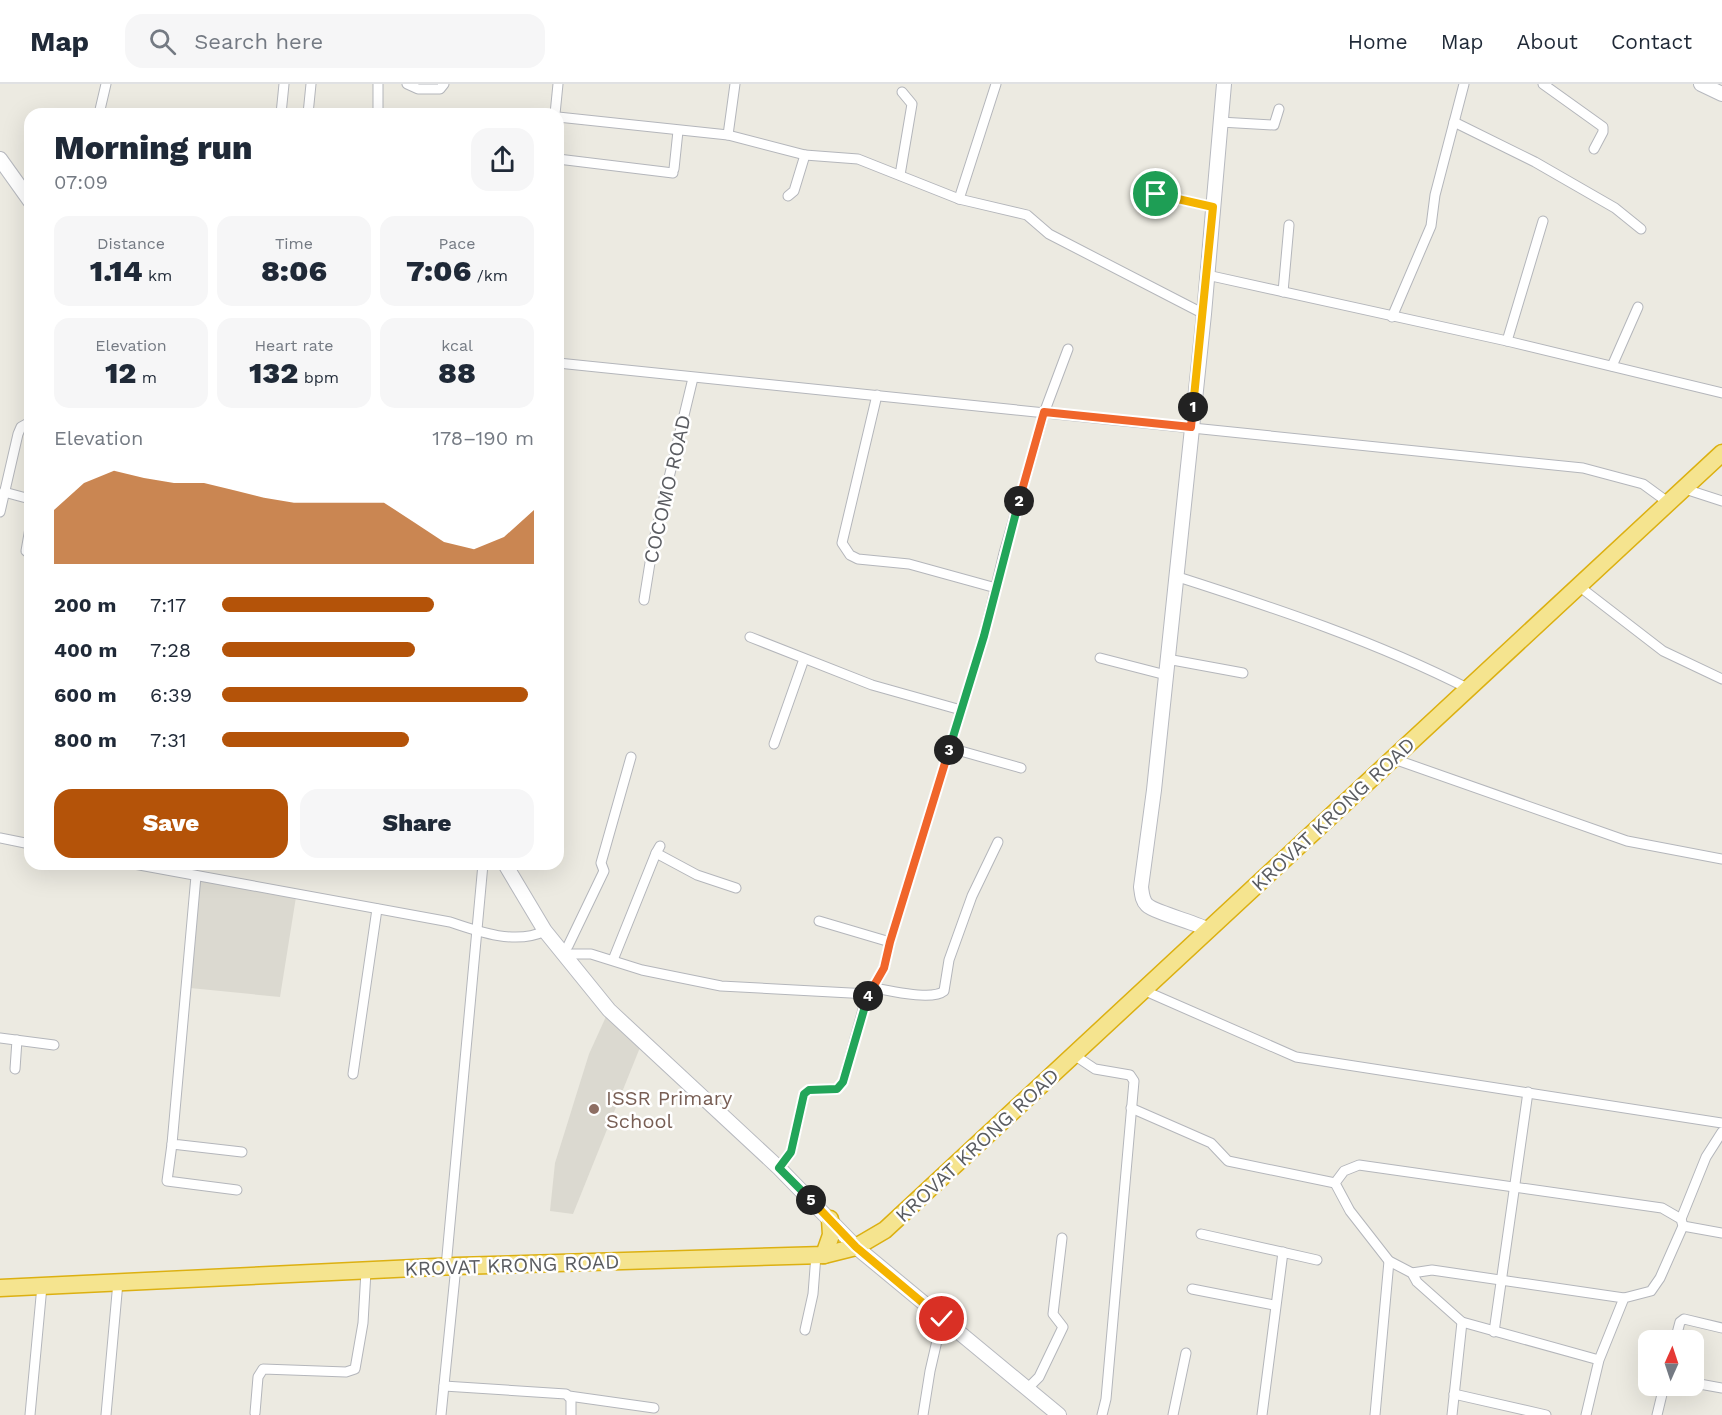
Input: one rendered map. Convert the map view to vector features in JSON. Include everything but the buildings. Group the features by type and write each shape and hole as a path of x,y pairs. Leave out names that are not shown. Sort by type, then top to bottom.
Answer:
{"highway":[{"name":"KROVAT KRONG ROAD","path":"0,1288 451,1267 820,1255 856,1247 885,1230 1722,453"},
{"path":"820,1255 831,1235 830,1219"}],"street":[{"path":"100,108 106,84"},
{"path":"282,108 284,84"},
{"path":"309,108 311,84"},
{"path":"378,84 378,108"},
{"path":"407,84 428,91 441,89 444,84"},
{"path":"557,108 558,84"},
{"path":"728,135 735,84"},
{"path":"959,199 996,84"},
{"path":"1209,930 1187,919 1152,909 1142,899 1141,887 1166,675 1224,84"},
{"path":"1392,317 1431,226 1436,195 1464,84"},
{"path":"1543,84 1603,127 1603,132 1594,149"},
{"path":"1701,84 1722,94"},
{"path":"900,175 912,104 902,93"},
{"path":"1220,122 1274,125 1279,109"},
{"path":"564,117 728,135 805,155 858,159 959,199 1027,215 1049,234 1203,315"},
{"path":"1454,122 1535,162 1615,207 1641,229"},
{"path":"564,160 673,171 678,131"},
{"path":"788,195 794,191 805,155"},
{"path":"0,159 24,193"},
{"path":"1156,176 1153,189 1156,194 1213,207"},
{"path":"1508,341 1543,221"},
{"path":"1283,292 1289,225"},
{"path":"1207,275 1508,341 1722,393"},
{"path":"1612,366 1638,307"},
{"path":"779,1168 791,1152 804,1094 809,1090 837,1089 843,1082 864,1006 884,968 961,710 1044,412 1068,349"},
{"path":"564,364 1583,468 1643,484 1669,503"},
{"name":"COCOMO ROAD","path":"644,600 653,544 693,378"},
{"path":"877,395 842,543 858,559 909,564 996,588"},
{"path":"0,512 18,434 24,425"},
{"path":"1685,489 1722,501"},
{"path":"4,492 24,497"},
{"path":"1175,576 1278,608 1427,668 1469,689"},
{"path":"1580,586 1663,651 1722,679"},
{"path":"750,637 872,685 961,710"},
{"path":"774,744 804,658"},
{"path":"1100,658 1166,675"},
{"path":"1167,659 1243,674"},
{"path":"950,748 1021,768"},
{"path":"563,953 604,871 601,863 631,757"},
{"path":"1394,759 1627,841 1722,859"},
{"path":"0,837 24,843"},
{"path":"563,953 591,954 642,970 721,986 938,995 944,991 949,960 969,906 998,842"},
{"path":"613,960 658,850 697,875 736,888"},
{"path":"165,870 450,922 477,932 529,939 545,931"},
{"path":"441,1415 482,870"},
{"path":"509,870 545,931 609,1010 779,1168 856,1247 1059,1415"},
{"path":"196,876 167,1181 237,1190"},
{"path":"353,1074 377,909"},
{"path":"819,921 890,942"},
{"path":"1143,990 1296,1057 1722,1123"},
{"path":"0,1038 54,1045"},
{"path":"15,1069 17,1040"},
{"path":"1074,1055 1095,1069 1133,1077 1116,1293 1106,1399 1102,1415"},
{"path":"1494,1332 1528,1092"},
{"path":"1131,1108 1211,1143 1228,1161 1335,1183"},
{"path":"1412,1273 1432,1270 1624,1298 1651,1290 1660,1278 1706,1157 1722,1132"},
{"path":"172,1144 242,1152"},
{"path":"1335,1183 1344,1171 1359,1165 1514,1185 1662,1208 1682,1222 1722,1233"},
{"path":"1335,1183 1350,1211 1389,1261 1412,1273 1417,1282 1462,1322 1599,1360"},
{"path":"1201,1234 1317,1260"},
{"path":"1027,1389 1039,1377 1063,1328 1053,1314 1062,1238"},
{"path":"1262,1415 1274,1305 1283,1252"},
{"path":"805,1330 820,1255"},
{"path":"1375,1415 1389,1261"},
{"path":"255,1413 258,1377 263,1369 346,1372 355,1369 363,1323 366,1271"},
{"path":"106,1415 118,1282"},
{"path":"30,1415 42,1286"},
{"path":"1192,1289 1274,1305"},
{"path":"1586,1415 1599,1360 1624,1298"},
{"path":"923,1415 942,1319"},
{"path":"1678,1330 1680,1322 1684,1319 1722,1328"},
{"path":"1452,1415 1462,1322"},
{"path":"1173,1415 1186,1353"},
{"path":"1704,1385 1722,1388"},
{"path":"444,1386 560,1393 654,1408"},
{"path":"1454,1394 1546,1415"},
{"path":"569,1396 572,1405 571,1415"},
{"path":"1657,1415 1662,1396"}],"shaded area":[{"path":"200,879 296,897 280,997 190,988"},
{"name":"ISSR Primary School","path":"609,1010 643,1040 573,1214 550,1211 555,1163 589,1054"}],"place":[{"name":"ISSR Primary School","path":"594,1109"}],"route":[{"path":"942,1319 856,1247 779,1168 790,1156 804,1094 809,1090 840,1088 864,1006 884,968 984,636 1004,553 1044,412 1191,427 1213,207 1156,194"}]}
